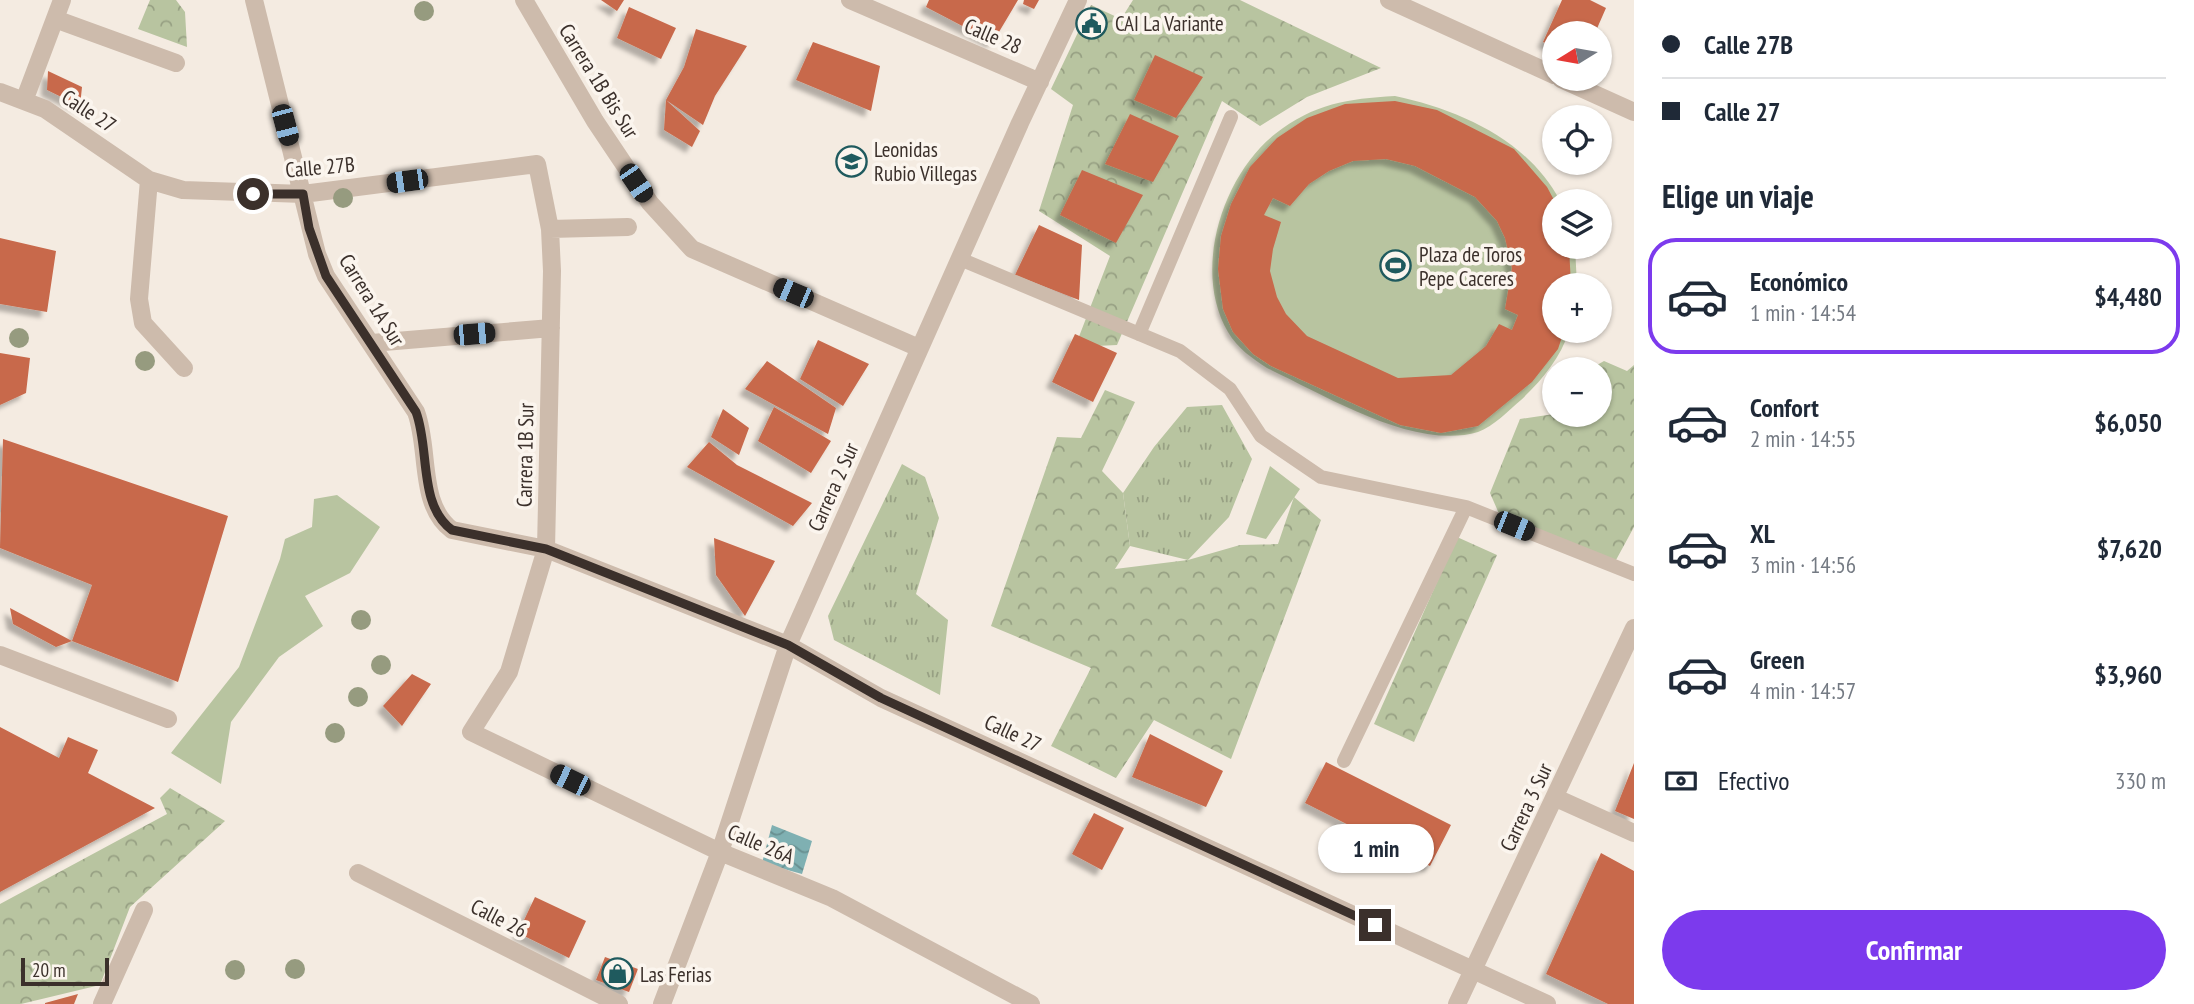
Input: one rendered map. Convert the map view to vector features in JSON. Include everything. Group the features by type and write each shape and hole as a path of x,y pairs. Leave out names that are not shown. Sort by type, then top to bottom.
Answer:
{"street":[{"path":"24,101 62,0"},
{"name":"Carrera 1A Sur","path":"254,0 303,194 309,228 326,276 416,412 421,426 433,508 440,522 452,530"},
{"name":"Carrera 1B Bis Sur","path":"524,0 595,121 643,193 692,249 919,348"},
{"name":"Calle 28","path":"850,0 1040,82"},
{"name":"Carrera 2 Sur","path":"662,1004 720,852 788,645 919,348 1078,0"},
{"path":"1389,0 1542,70"},
{"path":"55,19 176,63"},
{"path":"1588,91 1634,112"},
{"name":"Calle 27","path":"0,92 45,110 84,133 149,180"},
{"name":"Calle 27B","path":"149,180 183,190 303,194 537,164"},
{"name":"Carrera 1B Sur","path":"471,732 509,672 546,549 551,229 537,164"},
{"path":"149,180 139,299 143,323 184,368"},
{"path":"551,229 628,227"},
{"path":"372,343 551,328"},
{"name":"Calle 27","path":"452,530 546,549 788,645 881,698 1547,1004"},
{"name":"Carrera 3 Sur","path":"1457,1004 1629,649 1634,628"},
{"path":"0,655 168,719"},
{"name":"Calle 26A","path":"471,732 720,852 832,898 1031,1004"},
{"path":"1556,798 1634,833"},
{"name":"Calle 26","path":"358,873 619,1004"},
{"path":"102,1004 144,910"}],"lane":[{"path":"1139,334 1231,117"},
{"path":"960,259 1180,351 1230,389 1261,436 1321,477 1466,507 1634,574"},
{"path":"1344,761 1466,507"}],"green space":[{"path":"150,0 176,0 185,12 187,47 138,29"},
{"path":"1133,0 1240,0 1381,68 1307,97 1260,126 1222,101 1117,345 1075,347 1110,256 1039,211 1073,105 1051,89 1091,5 1121,19"},
{"name":"Plaza de Toros Pepe Caceres","path":"1395,96 1467,119 1511,145 1530,161 1552,189 1542,189 1542,259 1576,259 1576,273 1542,273 1542,343 1564,343 1557,357 1542,357 1542,378 1521,400 1484,430 1453,436 1427,434 1399,427 1343,405 1267,368 1251,357 1232,338 1218,308 1213,281 1213,254 1227,199 1240,174 1256,152 1275,134 1304,115 1332,104"},
{"path":"1612,364 1627,371 1634,365 1634,527 1610,571 1500,516 1490,493 1520,419 1542,416 1542,427 1612,427"},
{"path":"1105,390 1135,402 1102,471 1123,493 1130,546 1115,569 1188,560 1240,545 1278,544 1294,497 1321,520 1231,759 1154,720 1116,778 1051,746 1091,668 991,626 1057,437 1081,438"},
{"path":"1222,405 1252,459 1229,517 1188,560 1130,546 1123,493 1154,447 1187,407"},
{"path":"902,464 925,477 939,518 916,594 948,620 940,695 834,640 828,616"},
{"path":"1270,466 1300,489 1266,539 1246,534"},
{"path":"337,495 380,527 350,573 305,596 323,626 279,657 231,722 221,784 171,753 239,667 285,539 312,527 314,499"},
{"path":"1457,537 1497,555 1414,742 1374,724"},
{"path":"170,788 225,821 130,907 100,985 21,1004 0,1004 0,904 167,814 160,798"}],"water":[{"path":"772,825 812,841 802,874 762,863"}],"building":[{"path":"601,0 624,0 617,11"},
{"path":"929,0 1018,0 993,42 926,7"},
{"path":"1024,0 1039,0 1034,9 1023,4"},
{"path":"1562,0 1590,0 1606,8 1600,21 1552,21"},
{"path":"629,7 676,28 661,59 617,38"},
{"path":"696,29 747,46 715,96 703,125 666,100 684,67"},
{"path":"813,42 880,66 871,111 796,80"},
{"path":"1155,55 1203,77 1176,118 1134,100"},
{"path":"48,71 82,87 80,106 47,90"},
{"path":"666,100 700,131 692,147 664,130"},
{"path":"1395,101 1437,110 1514,149 1547,187 1548,189 1542,189 1542,259 1570,259 1570,273 1542,273 1542,343 1560,343 1552,357 1542,357 1542,369 1532,382 1478,426 1441,433 1400,425 1271,366 1253,354 1233,332 1223,309 1218,269 1221,236 1231,204 1250,167 1277,138 1307,118 1345,104","holes":["1386,159 1415,166 1475,197 1497,221 1505,238 1512,268 1505,309 1518,315 1512,330 1499,324 1486,346 1451,375 1398,378 1307,336 1286,314 1277,297 1270,271 1281,222 1264,215 1273,198 1290,206 1309,184 1329,171 1353,161"]},
{"path":"1130,114 1179,136 1153,182 1105,164"},
{"path":"1082,170 1143,195 1116,243 1060,215"},
{"path":"1039,225 1082,245 1079,300 1015,275"},
{"path":"0,238 56,251 47,312 0,304"},
{"path":"1075,334 1117,353 1093,402 1052,382"},
{"path":"818,340 869,364 843,406 800,379"},
{"path":"0,353 30,358 26,393 0,405"},
{"path":"767,361 836,408 828,434 745,389"},
{"path":"774,407 831,441 811,473 758,441"},
{"path":"723,409 749,428 739,455 711,437"},
{"path":"3,439 228,516 178,682 72,641 92,585 0,548"},
{"path":"709,442 737,465 812,503 793,526 687,467"},
{"path":"714,538 775,561 745,616 716,575"},
{"path":"10,608 72,641 56,647 13,624"},
{"path":"412,674 431,684 402,726 383,706"},
{"path":"0,727 59,758 68,737 98,750 88,773 155,808 0,892"},
{"path":"1150,734 1223,771 1206,807 1132,777"},
{"path":"1326,762 1451,825 1430,866 1305,803"},
{"path":"1634,763 1634,819 1615,811"},
{"path":"1094,813 1124,828 1102,870 1072,854"},
{"path":"1601,853 1634,871 1634,1004 1608,1004 1546,974"},
{"path":"535,897 586,921 569,958 518,933"},
{"name":"Las Ferias","path":"605,957 638,969 629,992 596,980"},
{"path":"78,994 74,1004 45,1004 45,1003"}],"place":[{"name":"CAI La Variante","path":"1092,23"},
{"name":"Leonidas Rubio Villegas","path":"851,161"},
{"name":"Plaza de Toros Pepe Caceres","path":"1396,266"},
{"name":"Las Ferias","path":"617,974"}],"route":[{"path":"253,194 303,194 309,228 326,276 416,412 421,426 433,508 440,522 452,530 546,549 788,645 881,698 1375,925"}]}
